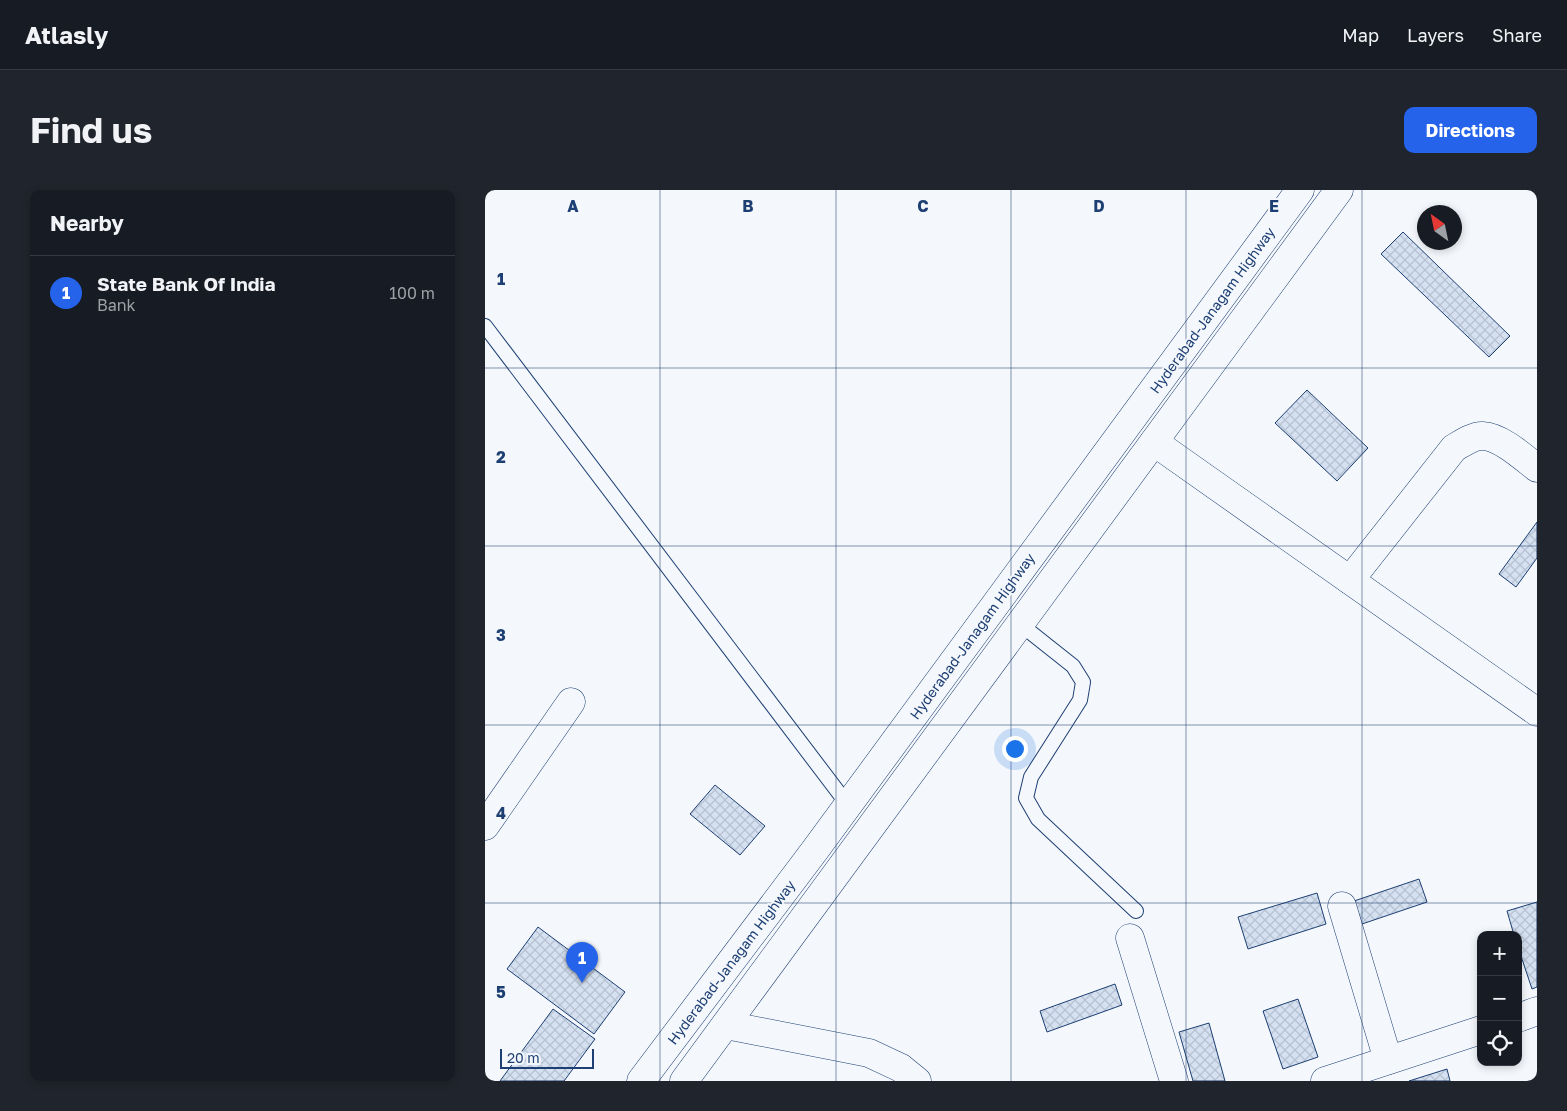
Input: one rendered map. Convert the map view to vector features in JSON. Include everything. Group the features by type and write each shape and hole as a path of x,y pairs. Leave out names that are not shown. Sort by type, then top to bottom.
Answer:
{"main road":[{"name":"Hyderabad-Janagam Highway","path":"641,1081 848,805 1300,190"},
{"path":"684,1081 1339,190"},
{"path":"1175,360 1202,378"},
{"path":"1350,580 1454,448 1464,442 1482,436 1507,445 1537,468"},
{"path":"1154,442 1537,712"},
{"path":"485,826 571,702"},
{"path":"1342,906 1388,1060"},
{"path":"1130,938 1174,1081"},
{"path":"1522,1017 1537,1011"},
{"path":"726,1025 869,1054 901,1068 917,1081"},
{"path":"1325,1081 1477,1031"}],"lane":[{"path":"485,326 848,805"},
{"path":"1020,624 1073,666 1083,682 1080,700 1031,777 1027,798 1038,819 1136,911"}],"building":[{"path":"1403,232 1417,246 1417,250 1422,250 1510,336 1489,357 1381,254"},
{"path":"1307,390 1368,448 1337,481 1275,423"},
{"path":"1537,522 1537,558 1516,587 1499,574"},
{"path":"715,785 765,826 740,855 690,814"},
{"path":"1419,879 1427,902 1362,924 1354,901"},
{"path":"1317,893 1326,924 1248,949 1238,917"},
{"path":"1537,902 1537,987 1532,989 1522,959 1522,931 1513,931 1507,911"},
{"path":"538,927 625,992 594,1034 507,969"},
{"path":"1115,984 1122,1005 1047,1032 1040,1011"},
{"path":"1298,999 1318,1057 1283,1069 1263,1011"},
{"path":"553,1009 595,1039 564,1081 500,1081"},
{"path":"1209,1023 1225,1081 1193,1081 1179,1032"},
{"path":"1447,1069 1450,1081 1409,1081"}],"place":[{"name":"State Bank Of India","path":"582,983"}]}
